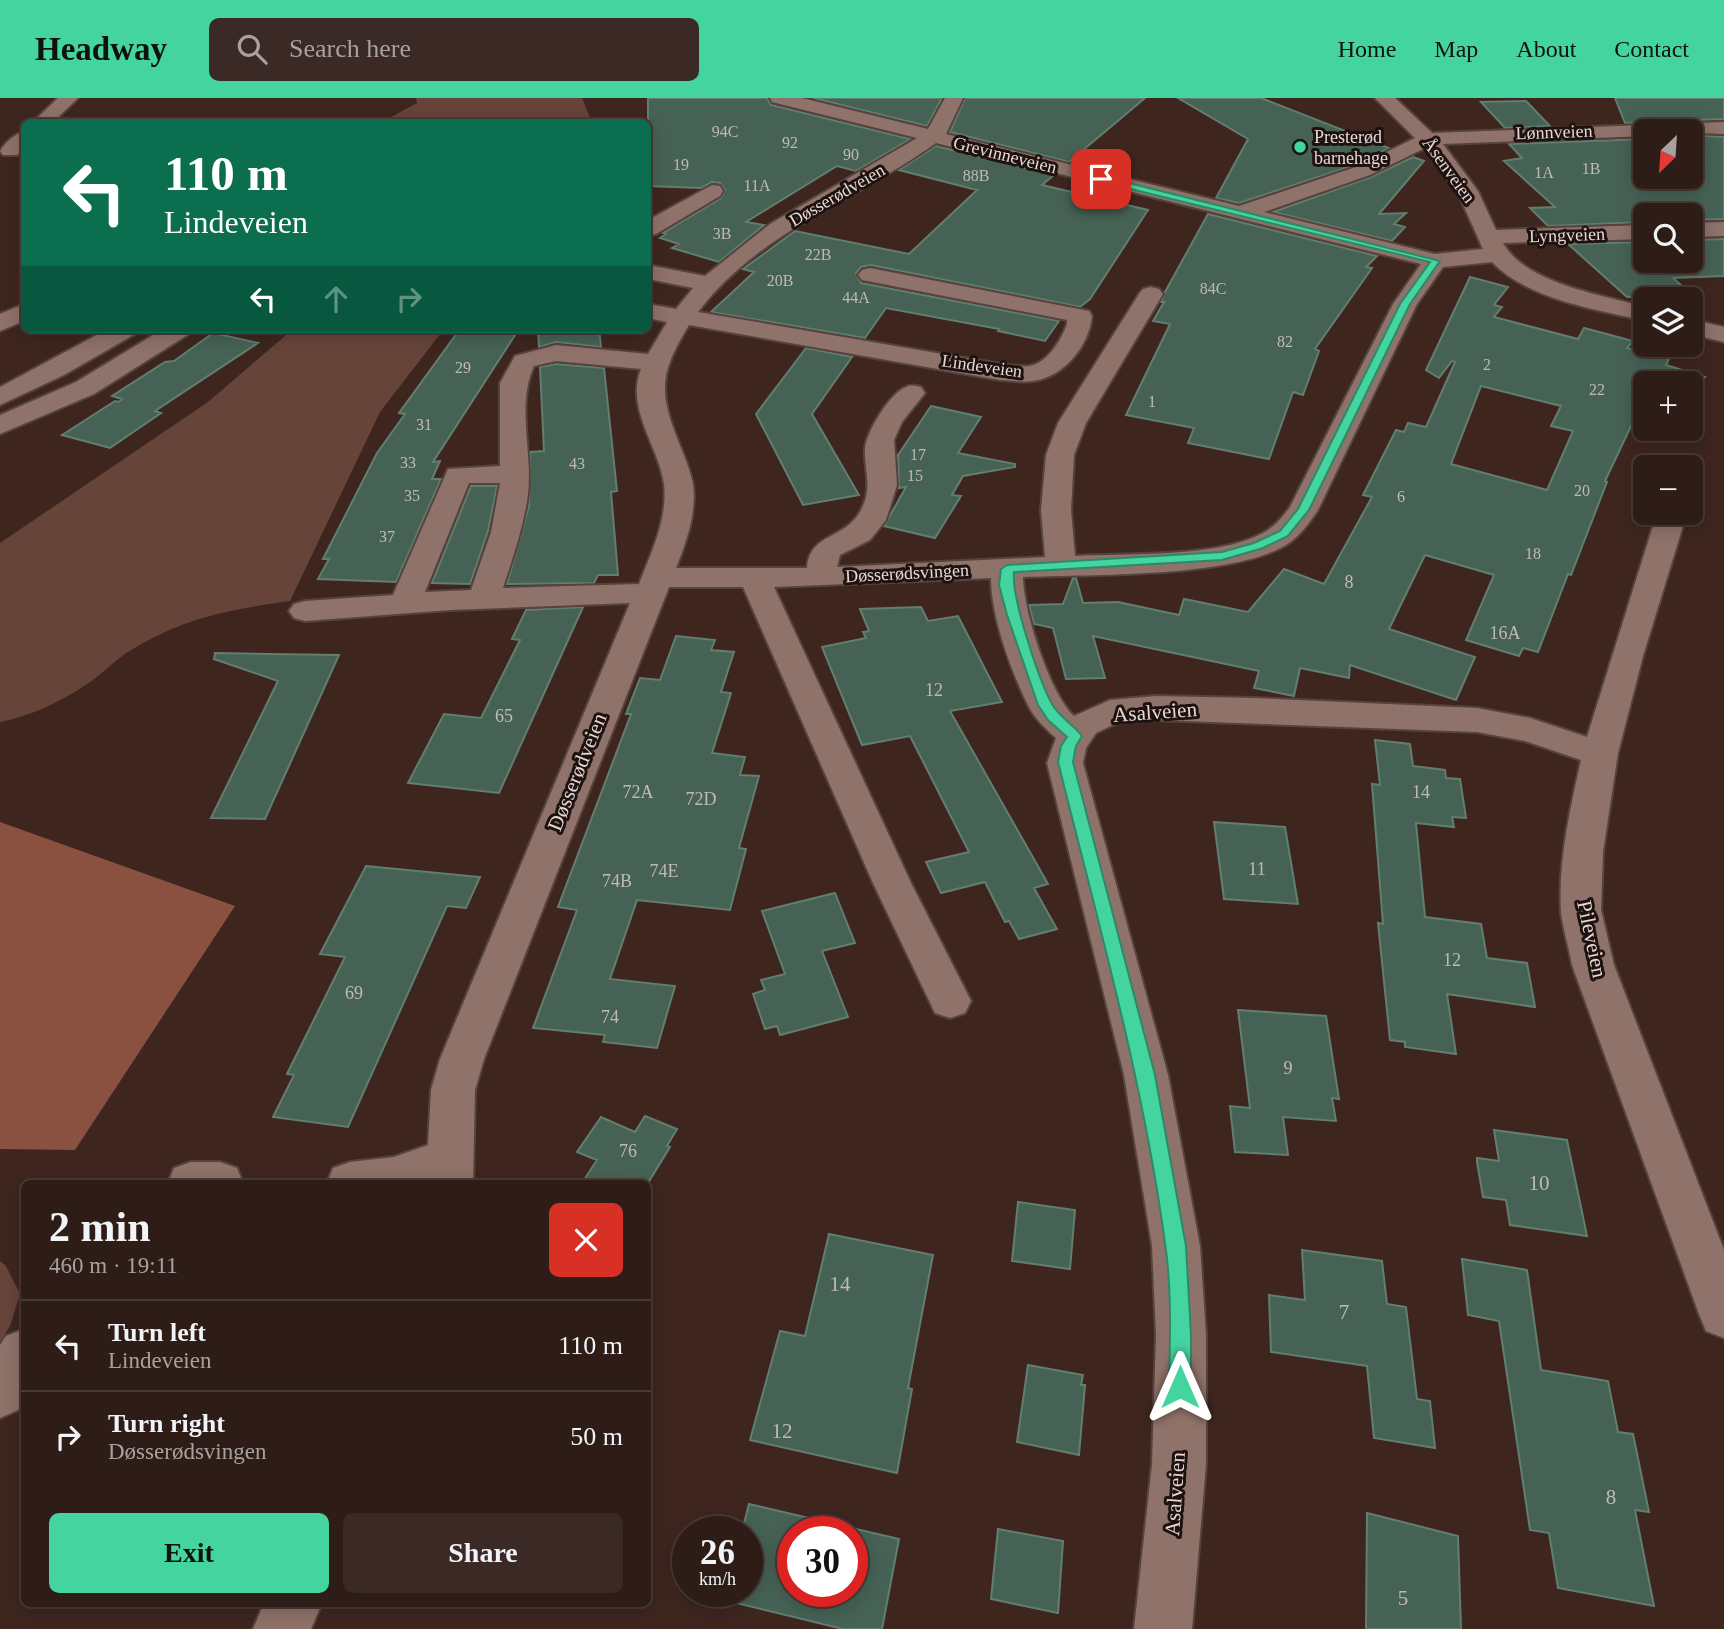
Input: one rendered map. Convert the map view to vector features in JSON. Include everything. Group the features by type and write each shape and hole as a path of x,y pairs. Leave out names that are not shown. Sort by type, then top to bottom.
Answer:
{"street":[{"path":"45,119 69,98"},
{"name":"Grevinneveien","path":"779,98 1435,261"},
{"name":"Døsserødveien","path":"449,1171 453,1090 462,1059 670,544 680,499 673,461 650,399 650,379 656,363 683,317 710,284 740,255 779,228 876,174 932,137 940,128 954,98"},
{"name":"Åsenveien","path":"1384,98 1428,139 1448,162 1476,208 1494,246"},
{"path":"1670,108 1676,119"},
{"name":"Lønnveien","path":"1703,128 1724,128"},
{"name":"Lønnveien","path":"1428,139 1633,130"},
{"path":"1242,212 1363,171 1428,139"},
{"path":"651,227 712,191"},
{"path":"1703,230 1724,229"},
{"name":"Lyngveien","path":"1494,246 1633,233"},
{"path":"1435,261 1465,256 1494,246 1505,262 1559,291 1633,311"},
{"name":"Døsserødsvingen","path":"305,611 754,579 1061,567 1222,556 1258,546 1284,533 1303,510 1405,304 1435,261"},
{"path":"651,273 710,284"},
{"name":"Lindeveien","path":"683,317 1000,372 1029,373 1038,373 1049,366 1069,345 1080,327 1080,316 1074,314 870,275"},
{"path":"1061,567 1056,510 1060,454 1072,423 1151,294"},
{"path":"651,312 683,317"},
{"path":"0,324 21,313"},
{"path":"1703,329 1724,335"},
{"path":"0,397 55,370 119,333"},
{"path":"0,426 30,410 85,388 174,333"},
{"path":"484,599 506,532 515,474 513,383 524,361 556,353 656,363"},
{"name":"Døsserødsvingen","path":"822,577 820,561 824,552 866,528 880,502 883,471 879,448 886,425 912,393"},
{"path":"405,603 458,475 515,474"},
{"name":"Pileveien","path":"1668,525 1600,754 1588,810 1580,905 1593,965 1724,1314"},
{"path":"1007,569 1006,585 1013,615 1045,705 1075,736"},
{"path":"754,579 770,608 892,883 950,1002"},
{"name":"Asalveien","path":"1163,1629 1179,1464 1181,1335 1176,1246 1146,1075 1065,762 1069,746 1084,725 1110,712 1156,708 1253,709 1477,720 1530,730 1600,754"},
{"path":"376,1180 449,1171"},
{"path":"0,1392 21,1359"},
{"path":"282,1629 291,1607"}],"shaded area":[{"path":"416,98 582,98 591,119 388,119 417,103"},
{"path":"288,333 441,333 380,412 290,601 189,622 131,650 90,682 64,698 44,708 0,722 0,543 208,402"},
{"path":"0,822 235,906 75,1150 0,1149"},
{"path":"0,1261 6,1266 20,1294 10,1326 0,1343"}],"building":[{"path":"648,98 767,98 771,105 910,139 856,171 837,166 746,222 764,225 719,262 672,248 679,244 660,238 666,234 663,233 721,198 725,190 720,183 712,182 701,188 651,186 651,119 648,119"},
{"path":"813,98 942,98 927,126"},
{"path":"965,98 1145,98 1069,162 950,132"},
{"path":"1178,98 1261,98 1389,148 1355,165 1239,203 1216,198 1248,139"},
{"path":"1615,98 1724,98 1724,119 1633,119 1633,123 1625,123"},
{"path":"1526,101 1550,126 1505,128 1481,102"},
{"path":"1703,136 1724,137 1724,219 1703,220 1703,203 1633,203 1633,222 1548,226 1530,208 1555,207 1504,161 1522,158 1509,144 1633,139 1633,189 1703,189"},
{"path":"936,146 1054,175 1042,185 1148,210 1090,299 1080,307 871,265 861,267 856,273 861,283 1059,321 1045,341 998,331 999,329 886,308 865,338 711,312 754,272 743,269 795,231 909,254 977,190 899,170"},
{"path":"1413,157 1424,161 1379,214 1406,213 1394,224 1405,227 1392,241 1273,212 1371,177"},
{"path":"1208,214 1377,256 1366,267 1372,268 1315,349 1319,351 1303,395 1293,392 1269,459 1188,443 1194,428 1126,415 1170,324 1153,321 1164,302 1161,302 1165,292"},
{"path":"1724,239 1724,276 1673,278 1683,287 1633,287 1633,297 1627,297 1568,244 1633,242 1633,273 1703,273 1703,240"},
{"path":"1470,277 1508,287 1494,305 1502,307 1494,317 1578,339 1584,328 1633,341 1627,348 1633,350 1633,357 1669,359 1666,365 1686,371 1633,371 1633,424 1605,481 1607,482 1571,575 1568,574 1538,652 1523,648 1519,656 1466,640 1494,575 1425,555 1389,629 1475,657 1456,700 1350,665 1349,678 1300,668 1294,696 1254,688 1259,671 1093,636 1105,678 1066,679 1053,628 1034,624 1029,605 1063,604 1073,578 1076,578 1083,603 1118,602 1179,615 1184,599 1248,612 1284,569 1324,584 1372,497 1363,495 1396,430 1404,432 1408,423 1426,427 1455,362 1452,361 1439,378 1426,370","holes":["1481,386 1561,406 1551,426 1573,431 1547,490 1451,464"]},
{"path":"213,333 258,343 155,411 161,413 110,448 62,435 115,401 119,402 122,399 112,396 165,362 174,361"},
{"path":"457,333 516,333 433,462 440,461 432,479 441,479 396,582 318,579 329,559 323,559 377,453 405,414 399,413"},
{"path":"538,333 599,333 601,347 556,342 539,347"},
{"path":"806,348 852,357 812,414 859,495 803,505 756,414"},
{"path":"556,364 604,368 617,491 611,492 618,575 598,575 594,583 507,584 529,506 530,452 544,451 540,367"},
{"path":"931,406 981,417 958,453 1015,464 1015,467 963,476 952,495 961,496 935,538 884,526 906,487 899,488 898,455"},
{"path":"471,486 497,486 488,531 470,584 432,583"},
{"path":"583,607 499,793 408,783 444,714 481,718 520,640 512,639 526,610"},
{"path":"921,607 928,621 958,616 1002,702 950,711 1048,884 1034,888 1057,929 1019,939 1009,921 1005,922 985,882 941,893 926,862 969,852 910,736 862,745 822,647 866,638 863,632 869,631 860,609"},
{"path":"676,636 715,640 711,650 734,652 721,692 731,693 712,753 745,757 740,775 759,776 739,848 746,849 730,910 637,900 610,979 675,986 657,1048 603,1042 605,1035 533,1028 577,910 558,907 631,714 626,714 640,678 660,680"},
{"path":"215,653 339,655 265,819 211,818 278,681 214,659"},
{"path":"1375,740 1410,744 1413,766 1445,770 1446,778 1460,779 1466,818 1452,817 1454,827 1416,823 1425,917 1481,924 1487,958 1527,963 1535,1007 1447,994 1456,1054 1405,1047 1405,1042 1390,1040 1378,923 1383,924 1372,784 1380,785"},
{"path":"1214,822 1285,827 1298,904 1224,899"},
{"path":"366,866 480,877 466,908 447,906 348,1127 273,1117 294,1075 287,1074 345,957 320,954"},
{"path":"835,893 855,943 822,951 848,1017 780,1035 777,1026 765,1029 753,994 765,990 761,980 785,974 762,911"},
{"path":"1238,1010 1326,1016 1339,1099 1332,1098 1336,1121 1283,1117 1288,1155 1235,1152 1230,1106 1250,1108"},
{"path":"645,1116 677,1129 667,1146 670,1147 650,1180 584,1180 597,1160 577,1152 601,1117 635,1132"},
{"path":"1494,1130 1567,1140 1587,1236 1510,1225 1506,1200 1483,1197 1477,1158 1499,1161"},
{"path":"1018,1202 1075,1210 1070,1269 1012,1261"},
{"path":"829,1234 933,1255 908,1388 912,1389 897,1473 750,1440 780,1331 805,1336"},
{"path":"1302,1250 1382,1261 1387,1304 1406,1307 1417,1399 1430,1401 1435,1448 1374,1438 1367,1366 1271,1352 1269,1295 1305,1300"},
{"path":"1462,1259 1527,1270 1541,1370 1608,1381 1618,1432 1633,1434 1649,1512 1635,1510 1654,1606 1558,1588 1549,1533 1530,1530 1499,1321 1468,1315"},
{"path":"1028,1365 1083,1375 1081,1385 1085,1385 1079,1455 1017,1442"},
{"path":"749,1504 800,1516 777,1516 777,1607 868,1607 868,1532 899,1539 882,1629 843,1629 753,1607 763,1607 763,1516 746,1516"},
{"path":"1367,1513 1458,1536 1461,1629 1366,1629"},
{"path":"998,1529 1063,1541 1058,1613 991,1599"}],"place":[{"name":"Presterød barnehage","path":"1300,147"}],"route":[{"path":"1101,179 1435,261 1405,304 1303,510 1284,533 1258,546 1222,556 1181,561 1007,569 1006,585 1013,615 1045,705 1075,736 1065,762 1146,1075 1176,1246 1181,1335 1180,1387"}]}
